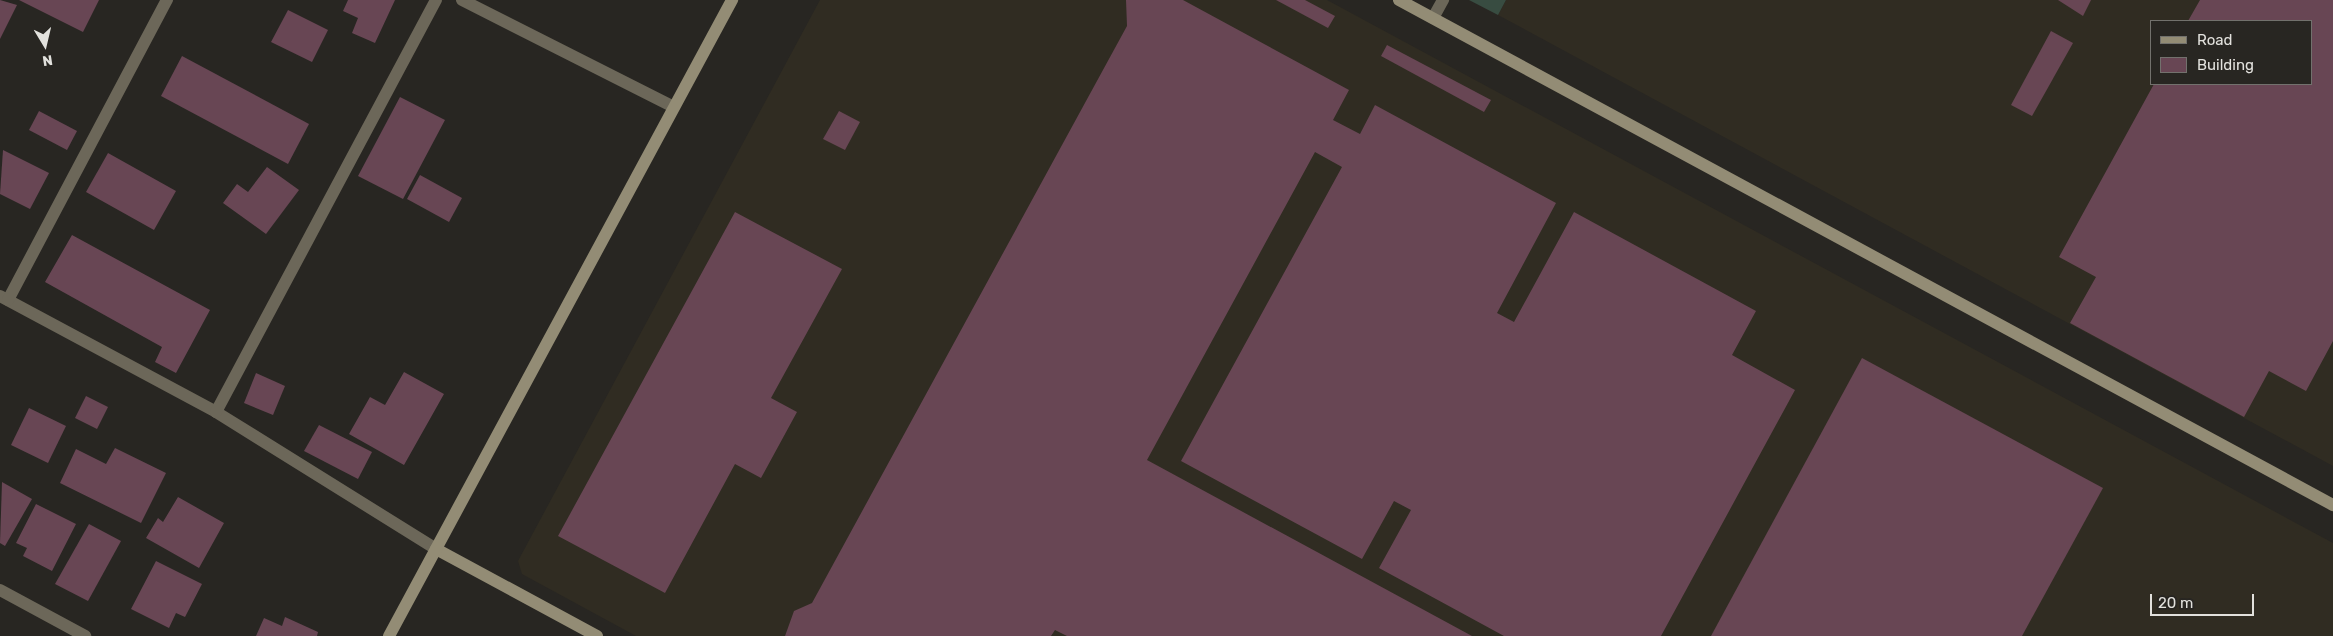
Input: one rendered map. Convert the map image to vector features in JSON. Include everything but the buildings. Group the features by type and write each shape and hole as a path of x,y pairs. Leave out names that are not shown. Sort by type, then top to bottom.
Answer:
{"street":[{"path":"167,0 4,298 216,412 436,549 597,636"},
{"path":"216,412 436,0"},
{"path":"462,0 674,107"},
{"path":"389,636 732,0"},
{"path":"1399,0 2333,505"},
{"path":"1433,18 1443,0"},
{"path":"0,590 65,631 85,636"}],"shaded area":[{"path":"820,0 1327,0 2333,543 2333,636 636,636 522,574 518,561"},
{"path":"1506,0 2333,0 2333,466 1498,15"}],"green space":[{"path":"1469,0 1506,0 1498,15"}]}
